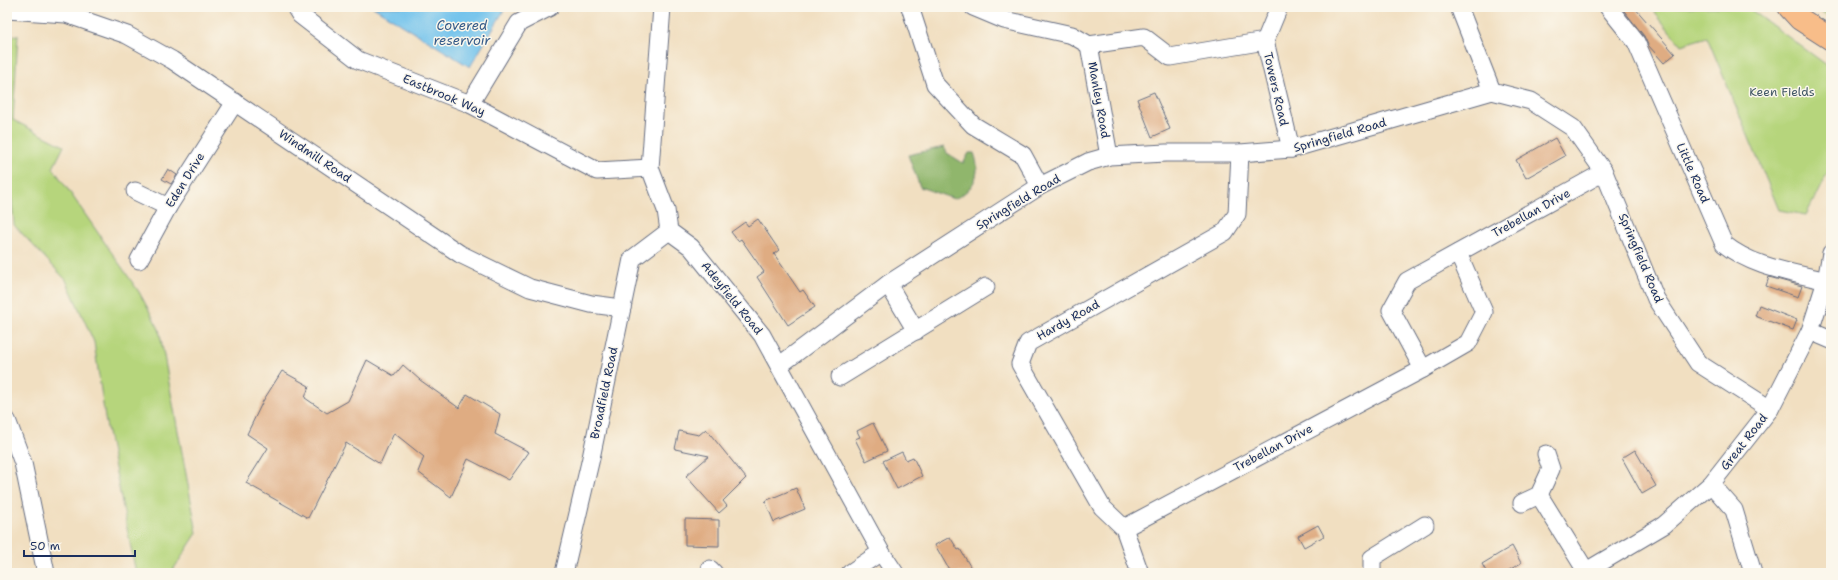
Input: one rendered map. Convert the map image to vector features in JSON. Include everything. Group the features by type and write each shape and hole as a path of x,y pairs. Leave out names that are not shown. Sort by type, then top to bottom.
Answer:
{"main road":[{"path":"1789,7 1800,19 1831,39"}],"street":[{"name":"Eastbrook Way","path":"294,7 300,15 358,60 470,104 597,171 627,171 650,168"},
{"path":"470,104 519,23 550,7"},
{"path":"662,7 650,168 666,210 669,231"},
{"path":"910,7 935,84 973,125 1023,155 1040,186"},
{"path":"973,7 1004,20 1072,36 1089,45 1144,37 1170,57 1265,41"},
{"name":"Towers Road","path":"1279,7 1265,41 1291,150"},
{"path":"1459,7 1492,91"},
{"name":"Little Road","path":"1608,7 1636,42 1724,244 1736,254 1764,266 1826,281"},
{"name":"Windmill Road","path":"7,10 66,14 127,35 172,60 460,254 530,288 591,304 622,308"},
{"name":"Manley Road","path":"1089,45 1110,156"},
{"name":"Springfield Road","path":"780,365 888,284 1040,186 1088,162 1110,156 1166,153 1240,153 1291,150 1492,91 1531,101 1573,128 1604,172 1656,299 1698,363 1770,409"},
{"name":"Eden Drive","path":"139,260 168,207 235,102"},
{"name":"Hardy Road","path":"1124,528 1102,507 1020,364 1028,343 1225,232 1237,214 1240,153"},
{"name":"Trebellan Drive","path":"1423,369 1391,310 1407,281 1604,172"},
{"path":"135,190 168,207"},
{"name":"Broadfield Road","path":"564,573 591,458 632,259 669,231"},
{"name":"Adeyfield Road","path":"669,231 691,247 762,335 780,365 881,552 895,573"},
{"name":"Trebellan Drive","path":"1124,528 1423,369 1468,343 1484,312 1458,253"},
{"name":"Great Road","path":"1584,572 1664,525 1711,484 1770,409 1810,332 1826,281 1831,253"},
{"path":"888,284 916,331"},
{"path":"840,377 986,287"},
{"path":"1810,332 1831,340"},
{"path":"7,420 24,463 46,573"},
{"path":"1522,503 1539,494 1551,469 1546,454"},
{"path":"1711,484 1734,510 1753,573"},
{"path":"1539,494 1584,572"},
{"path":"1372,573 1372,558 1424,525"},
{"path":"1124,528 1140,573"},
{"path":"850,573 881,552"}],"green space":[{"name":"Keen Fields","path":"1650,7 1747,7 1831,68 1831,166 1806,215 1779,210 1707,37 1681,45"},
{"path":"1815,7 1831,7 1831,20"},
{"path":"18,35 13,120 64,146 53,168 139,292 159,329 197,533 171,573 136,573 105,418 94,342 66,280 14,225 12,201 7,182 7,36"},
{"path":"944,147 947,153 963,163 969,153 974,153 976,161 976,174 971,186 967,191 954,199 920,187 908,155"}],"water":[{"name":"Covered reservoir","path":"373,7 506,7 470,67"}],"building":[{"path":"1621,7 1634,7 1675,54 1664,63 1648,45 1644,36"},
{"path":"1154,92 1170,129 1152,137 1137,99"},
{"path":"1555,138 1565,156 1526,178 1516,160"},
{"path":"168,169 177,175 171,184 162,179"},
{"path":"758,219 779,250 774,254 800,292 803,290 815,307 788,325 757,277 764,272 741,239 738,241 731,232 745,222 748,226"},
{"path":"1769,277 1802,286 1798,297 1766,286"},
{"path":"1759,305 1797,320 1793,330 1755,316"},
{"path":"367,360 394,376 403,365 420,380 459,408 467,394 500,414 495,434 529,452 509,480 468,459 451,497 418,472 424,457 394,433 380,464 346,443 308,518 246,483 268,448 247,434 263,401 282,371 309,386 305,398 327,413 348,401"},
{"path":"873,423 887,451 866,461 855,439 860,437 857,431"},
{"path":"706,429 746,478 723,501 727,506 719,513 686,476 709,456 675,449 679,431 699,435"},
{"path":"1635,450 1656,486 1642,494 1622,458"},
{"path":"902,452 906,460 913,457 922,476 897,489 883,461"},
{"path":"796,488 805,509 774,522 765,501"},
{"path":"685,519 719,520 719,546 685,545"},
{"path":"1318,525 1324,536 1304,547 1298,536"},
{"path":"950,537 958,550 960,549 974,573 951,573 935,545"},
{"path":"1512,546 1521,563 1504,573 1487,573 1482,564"}]}
